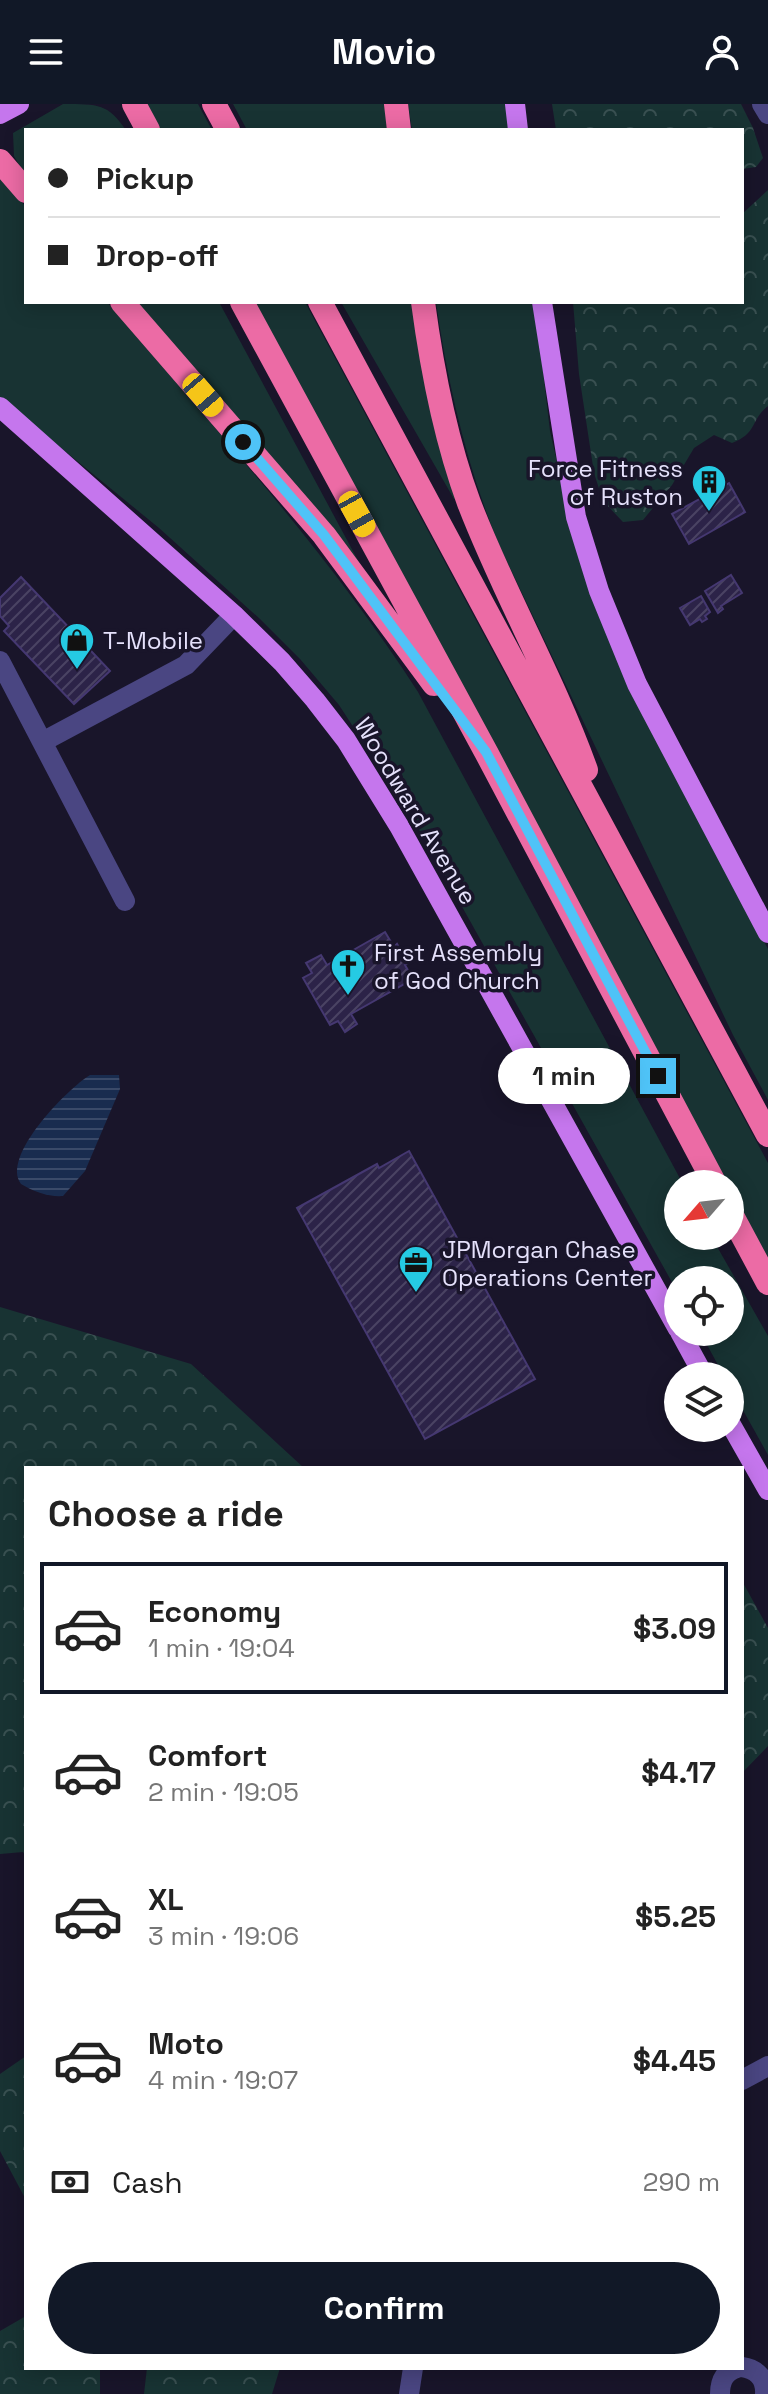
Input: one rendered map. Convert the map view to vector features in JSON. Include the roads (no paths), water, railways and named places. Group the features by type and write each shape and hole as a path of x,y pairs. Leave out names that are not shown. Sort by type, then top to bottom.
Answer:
{"highway":[{"path":"134,104 147,128"},
{"path":"214,104 227,128"},
{"path":"396,104 399,128"},
{"path":"0,161 24,189"},
{"path":"124,304 324,535 486,752"},
{"path":"243,304 708,1170"},
{"path":"321,304 768,1135"},
{"path":"423,304 432,371 451,448 469,501 492,558 564,710 615,851"},
{"path":"744,1238 768,1283"}],"main road":[{"path":"0,114 19,104"},
{"path":"515,104 518,128"},
{"path":"542,304 576,517 599,591 637,684 768,933"},
{"name":"Woodward Avenue","path":"0,407 234,615 282,662 346,740 399,826 664,1304"},
{"path":"741,1442 768,1490"}],"street":[{"path":"762,104 768,114"},
{"path":"44,741 186,665 234,615"},
{"path":"0,661 125,901"},
{"path":"744,2079 768,2066"},
{"path":"744,2369 757,2372 765,2383"},
{"path":"409,2394 413,2370"},
{"path":"720,2394 720,2383 725,2375 736,2370"}],"water":[{"path":"90,1075 119,1075 120,1089 85,1171 63,1196 52,1196 21,1184 17,1172 28,1141 67,1094"}],"place":[{"name":"Force Fitness of Ruston","path":"709,513"},
{"name":"T-Mobile","path":"77,671"},
{"name":"First Assembly of God Church","path":"348,997"},
{"name":"JPMorgan Chase Operations Center","path":"416,1294"}]}
